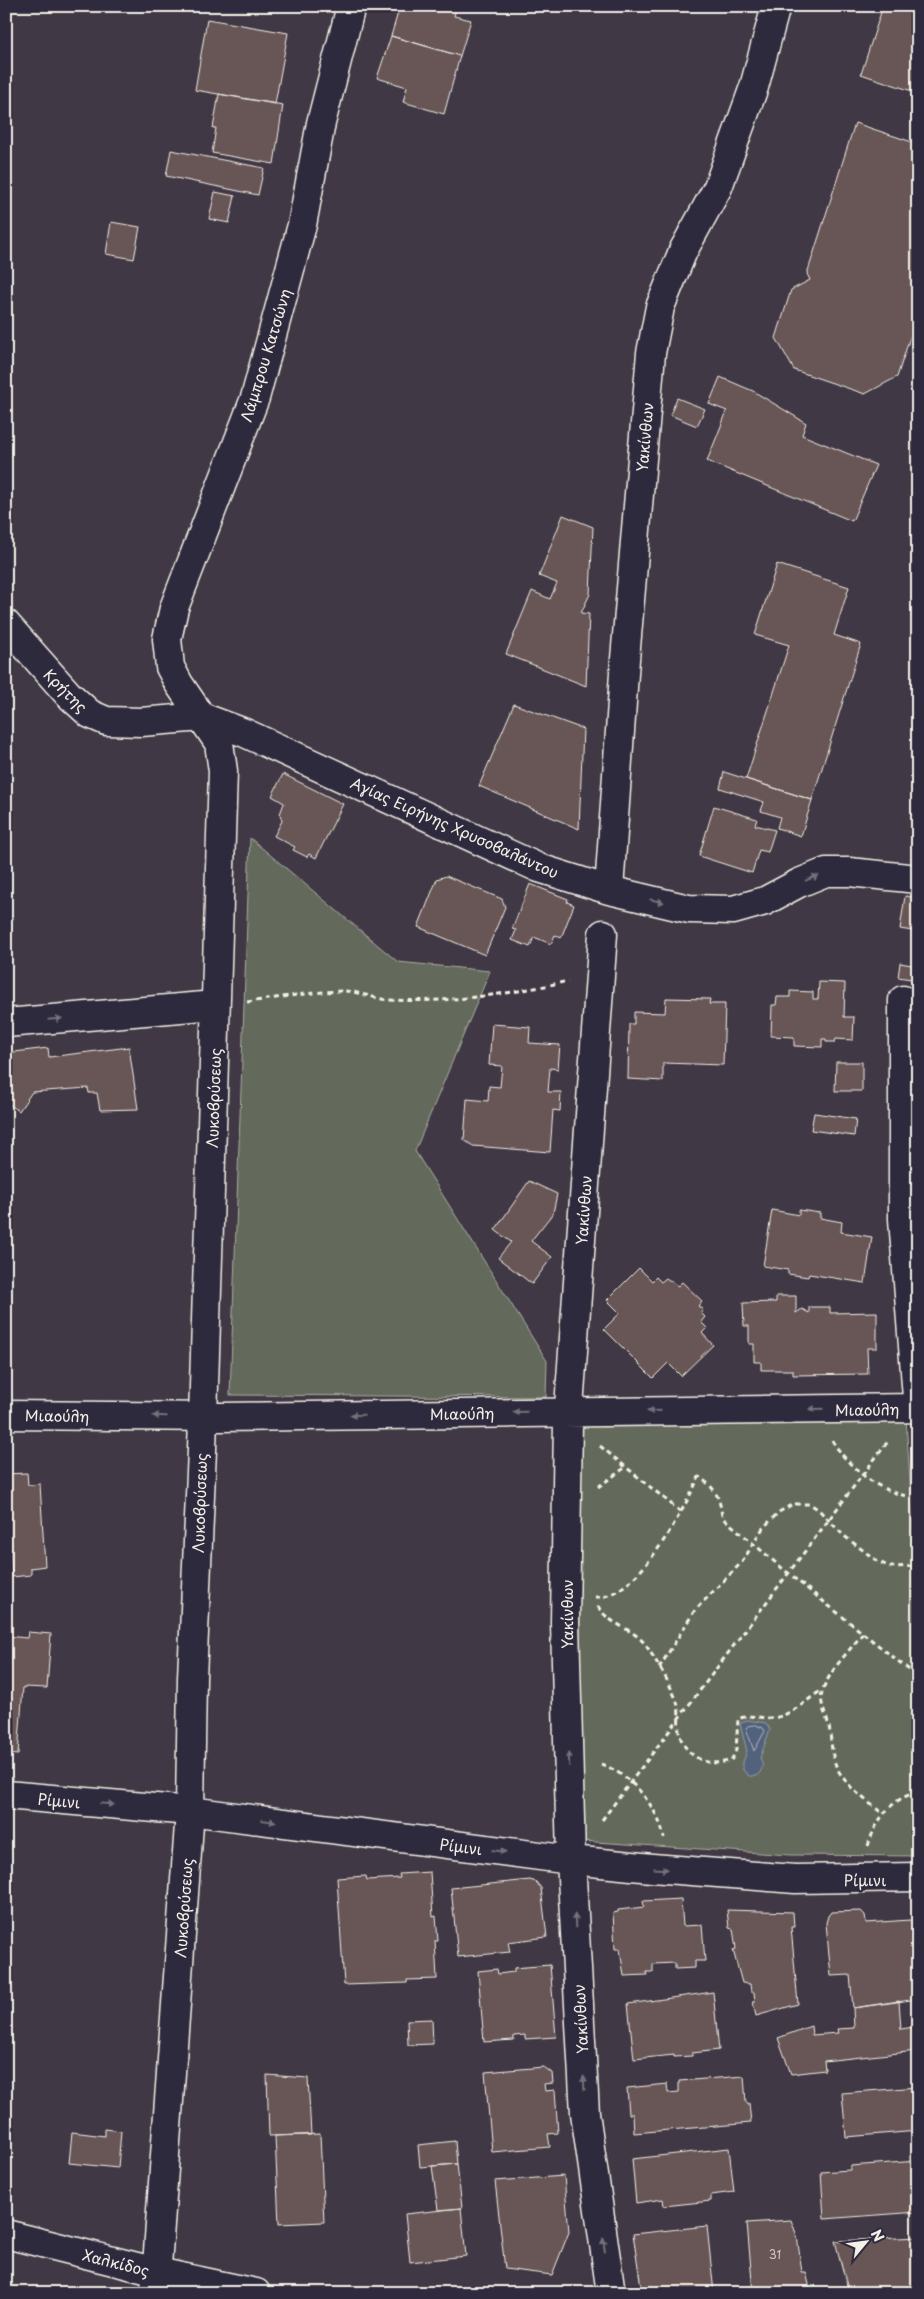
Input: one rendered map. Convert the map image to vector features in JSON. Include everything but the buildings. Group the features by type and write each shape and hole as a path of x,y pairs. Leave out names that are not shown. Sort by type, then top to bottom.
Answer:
{"street":[{"name":"Λάμπρου Κατσώνη","path":"202,717 179,684 170,667 167,653 170,623 212,505 255,398 302,225 321,123 351,6"},
{"name":"Υακίνθων","path":"609,890 625,650 651,353 660,306 683,251 718,187 754,87 776,6"},
{"name":"Κρήτης","path":"6,624 68,694 90,714 98,718 106,721 141,722 202,717"},
{"name":"Αγίας Ειρήνης Χρυσοβαλάντου","path":"202,717 245,733 539,868 609,890 689,909 733,910 764,902 826,872 849,872 918,879"},
{"name":"Λυκοβρύσεως","path":"156,2282 190,1811 192,1678 222,771 219,743 202,717"},
{"name":"Υακίνθων","path":"603,934 568,1416 565,1622 572,1860 585,2113 611,2293"},
{"path":"903,1000 903,1219 918,1409"},
{"path":"6,1023 215,1005"},
{"name":"Μιαούλη","path":"6,1415 568,1416 820,1409 918,1409"},
{"name":"Ρίμινι","path":"6,1796 190,1811 572,1860 664,1869 795,1878 869,1879 918,1877"},
{"name":"Χαλκίδος","path":"6,2234 156,2282 256,2293"}],"path":[{"path":"215,1005 296,994 344,991 389,1000 434,1000 524,991 600,973"},
{"path":"820,1409 826,1429 847,1461 863,1475 888,1490 907,1496"},
{"path":"601,1821 892,1436 918,1409"},
{"path":"568,1416 681,1512"},
{"path":"864,1633 822,1690 782,1716 772,1718 746,1715 738,1719 736,1750 732,1759 724,1763 700,1760 688,1750 680,1737 678,1705 644,1643 633,1633 608,1618 599,1609 593,1596 603,1597 617,1591 633,1579 653,1554 681,1512 699,1477 716,1492 720,1501 722,1517 788,1574 864,1633 918,1677"},
{"path":"659,1668 695,1610 742,1562 763,1528 779,1512 792,1504 810,1504 819,1510 861,1551 877,1561 890,1567 918,1566"},
{"path":"822,1690 821,1697 830,1728 830,1739 839,1772 848,1783 882,1814"},
{"path":"569,1758 588,1758 606,1765 630,1782 644,1797 657,1815 662,1828 664,1869"},
{"path":"869,1879 867,1850 872,1832 882,1814 894,1802 918,1792"}],"green space":[{"path":"250,838 398,962 490,971 415,1151 547,1361 546,1397 230,1395"},
{"path":"906,1418 918,1610 918,1856 790,1855 581,1841 578,1611 582,1421"}],"water":[{"path":"747,1720 766,1723 770,1729 760,1758 762,1768 756,1776 749,1776 743,1770 743,1762 747,1751 740,1724"}]}
